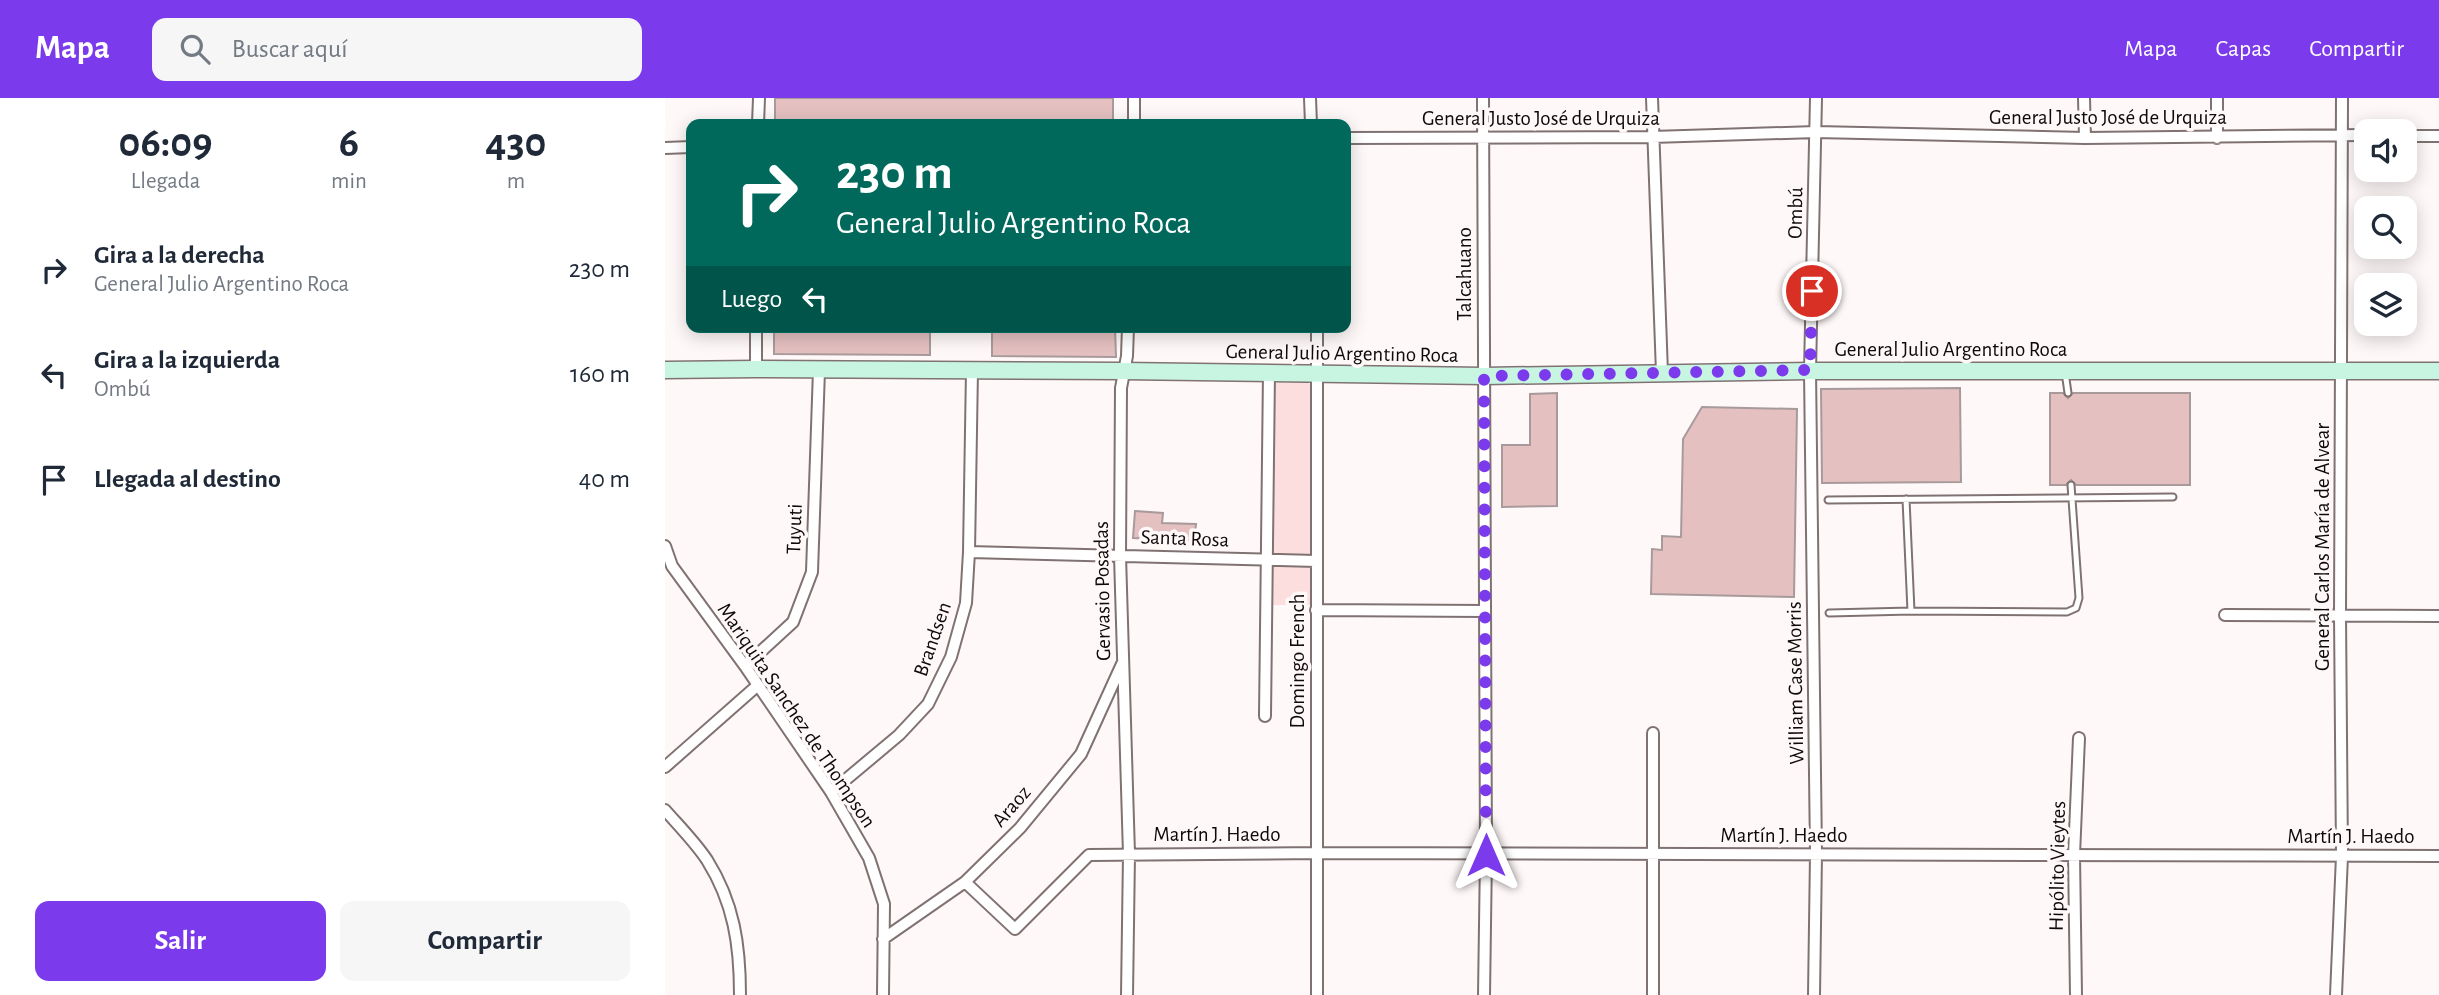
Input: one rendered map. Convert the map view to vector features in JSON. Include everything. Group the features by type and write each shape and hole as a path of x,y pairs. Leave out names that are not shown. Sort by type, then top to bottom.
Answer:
{"street":[{"path":"758,119 759,98"},
{"path":"1134,98 1134,119"},
{"path":"1310,98 1311,119"},
{"name":"Talcahuano","path":"1483,98 1486,855 1484,995"},
{"path":"1652,98 1661,373"},
{"name":"Ombú","path":"1810,370 1816,98"},
{"path":"2084,98 2085,138"},
{"path":"2217,98 2217,138"},
{"name":"General Carlos María de Alvear","path":"2336,995 2343,856 2340,615 2341,98"},
{"name":"General Justo José de Urquiza","path":"1351,138 1652,137 1816,132 2085,138 2354,135"},
{"path":"2417,136 2439,136"},
{"path":"665,148 686,147"},
{"path":"756,369 757,333"},
{"name":"Gervasio Posadas","path":"1128,333 1121,388 1119,556 1129,854 1128,995"},
{"name":"Domingo French","path":"1317,333 1317,995"},
{"name":"General Julio Argentino Roca","path":"665,370 1269,372 1484,376 1810,370 2439,371"},
{"name":"Tuyuti","path":"745,666 793,622 812,572 819,370"},
{"name":"Brandsen","path":"831,792 899,735 928,704 951,657 966,603 972,370"},
{"name":"William Case Morris","path":"1810,370 1816,854 1814,995"},
{"path":"1265,716 1269,372"},
{"name":"Mariquita Sanchez de Thompson","path":"665,547 672,566 745,666 831,792 869,859 884,904 883,995"},
{"name":"Santa Rosa","path":"969,552 1316,561"},
{"path":"1316,610 1485,611"},
{"path":"2225,615 2439,616"},
{"name":"Araoz","path":"883,939 965,882 1020,828 1081,754 1123,662"},
{"path":"665,767 758,685"},
{"path":"1653,733 1653,995"},
{"name":"Hipólito Vieytes","path":"2075,995 2074,855 2079,738"},
{"path":"665,810 706,859 729,902 740,953 740,995"},
{"path":"965,882 1015,929 1089,855 1129,854"},
{"name":"Martín J. Haedo","path":"1129,854 2439,856"}],"lane":[{"path":"2064,370 2068,393"},
{"path":"1829,613 2067,612 2076,608 2079,598 2071,485"},
{"path":"1828,500 2173,497"},
{"path":"1906,499 1911,611"}],"shaded area":[{"path":"1277,383 1308,383 1312,386 1311,553 1308,557 1274,556 1271,551 1272,386"},
{"path":"1273,564 1308,565 1311,569 1312,605 1270,605"}],"building":[{"path":"775,98 1113,98 1113,119 775,119"},
{"path":"774,333 930,333 930,355 774,354"},
{"path":"992,333 1115,333 1116,357 992,356"},
{"path":"1960,388 1961,482 1822,483 1821,389"},
{"path":"1557,393 1557,506 1502,507 1502,445 1530,445 1530,394"},
{"path":"2050,393 2063,393 2068,398 2073,393 2190,393 2190,485 2076,485 2071,480 2066,485 2050,485"},
{"path":"1702,407 1797,409 1794,597 1651,594 1652,549 1662,550 1662,536 1681,537 1683,439"},
{"path":"1135,511 1163,513 1162,523 1196,524 1194,545 1153,545 1154,539 1133,538"}],"route":[{"path":"1486,855 1484,376 1810,370 1812,291"}]}
